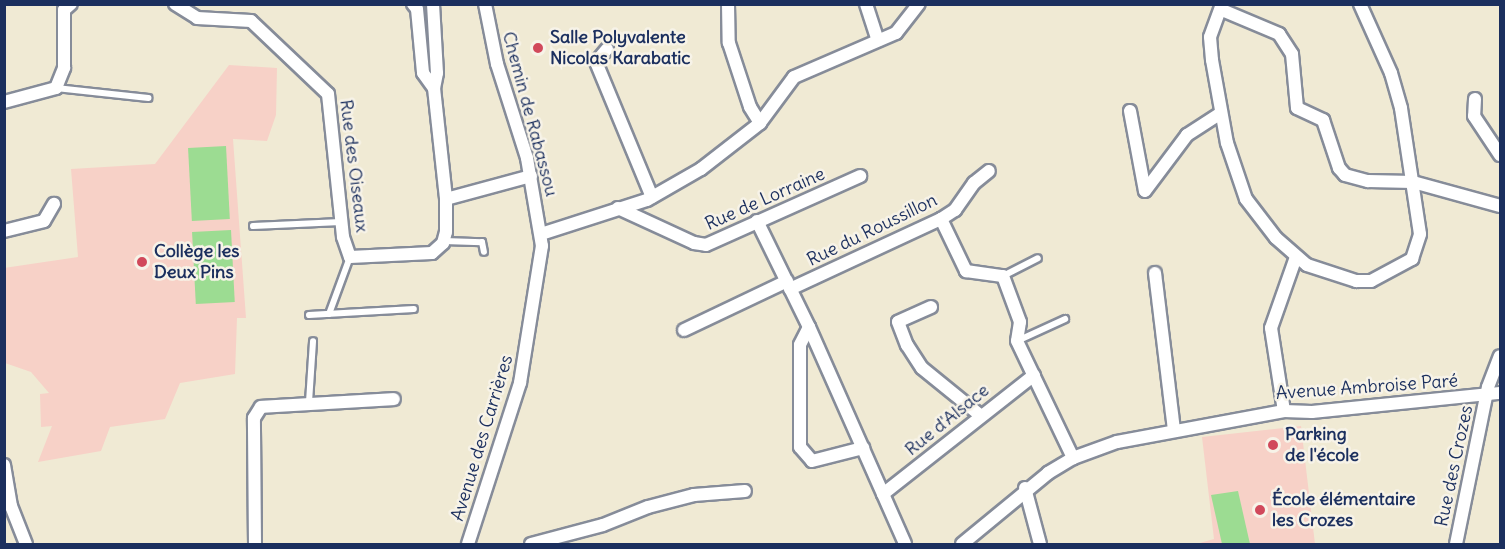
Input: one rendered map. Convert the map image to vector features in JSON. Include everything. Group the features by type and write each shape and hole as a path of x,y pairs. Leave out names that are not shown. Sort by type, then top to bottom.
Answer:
{"street":[{"path":"4,102 56,88 64,68 67,38 64,10 71,4"},
{"name":"Rue des Oiseaux","path":"175,4 197,18 251,21 328,94 341,222 351,257"},
{"path":"413,4 417,9 423,73 434,88"},
{"path":"351,257 432,253 444,241 446,199 434,88 437,73 433,4"},
{"name":"Chemin de Rabassou","path":"485,4 497,64 531,176 541,234"},
{"path":"728,4 729,43 750,107 760,123"},
{"path":"866,4 878,40"},
{"path":"541,234 652,197 701,169 760,123 794,77 896,33 919,4"},
{"path":"1360,4 1391,73 1413,182 1418,247 1412,259 1402,266 1371,281 1356,281 1307,265 1258,219 1246,198 1221,113 1210,37 1214,20 1222,7 1280,34 1292,54 1297,108 1323,120 1339,168 1345,175 1368,181 1413,182 1500,206"},
{"path":"607,50 596,62 652,197"},
{"path":"1475,99 1474,116 1500,155"},
{"path":"1130,111 1145,191 1187,135 1221,113"},
{"name":"Rue du Roussillon","path":"684,330 941,219 955,210 974,183 989,171"},
{"path":"446,199 531,176"},
{"name":"Rue de Lorraine","path":"618,208 694,243 706,245 860,176"},
{"path":"4,231 44,221 54,204"},
{"path":"941,219 966,271 1003,276 1020,322 1017,341 1073,458"},
{"path":"757,221 809,327 905,544"},
{"name":"Avenue des Carrières","path":"468,544 520,383 540,264 541,234"},
{"path":"1284,411 1271,328 1296,257"},
{"path":"1155,273 1174,431"},
{"path":"931,307 898,322 907,345 922,368 981,416"},
{"path":"809,327 800,345 800,447 812,461 863,448"},
{"name":"Rue des Crozes","path":"1456,544 1487,395 1500,356"},
{"name":"Rue d'Alsace","path":"883,494 1034,375"},
{"name":"Avenue Ambroise Paré","path":"962,544 1026,488 1073,458 1118,442 1284,411 1312,412 1500,393"},
{"path":"255,544 254,418 261,407 309,402 394,399"},
{"path":"4,465 11,506 26,544"},
{"path":"1026,488 1040,544"},
{"path":"531,544 603,525 657,504 694,495 745,491"}],"lane":[{"path":"56,88 148,98"},
{"path":"253,226 341,222"},
{"path":"444,241 482,242 484,252"},
{"name":"Rue des Oiseaux","path":"329,314 351,257"},
{"path":"1003,276 1038,258"},
{"path":"309,315 414,309"},
{"path":"1017,341 1065,319"},
{"path":"309,402 314,341"}],"shaded area":[{"name":"Collège les Deux Pins","path":"229,65 277,68 276,115 267,141 233,139 246,318 237,318 235,374 180,383 165,419 110,427 101,451 38,462 52,426 41,427 40,394 49,393 31,372 5,363 4,268 78,257 71,169 155,164"},
{"name":"École élémentaire les Crozes","path":"1301,426 1315,544 1196,544 1214,539 1202,437"}],"green space":[{"path":"226,146 230,219 192,221 188,148"},
{"path":"231,230 235,302 196,304 192,232"},
{"path":"1238,491 1250,544 1222,544 1211,495"}],"place":[{"name":"Salle Polyvalente Nicolas Karabatic","path":"538,48"},
{"name":"Collège les Deux Pins","path":"142,262"},
{"name":"Parking de l'école","path":"1273,445"},
{"name":"École élémentaire les Crozes","path":"1260,510"}]}
